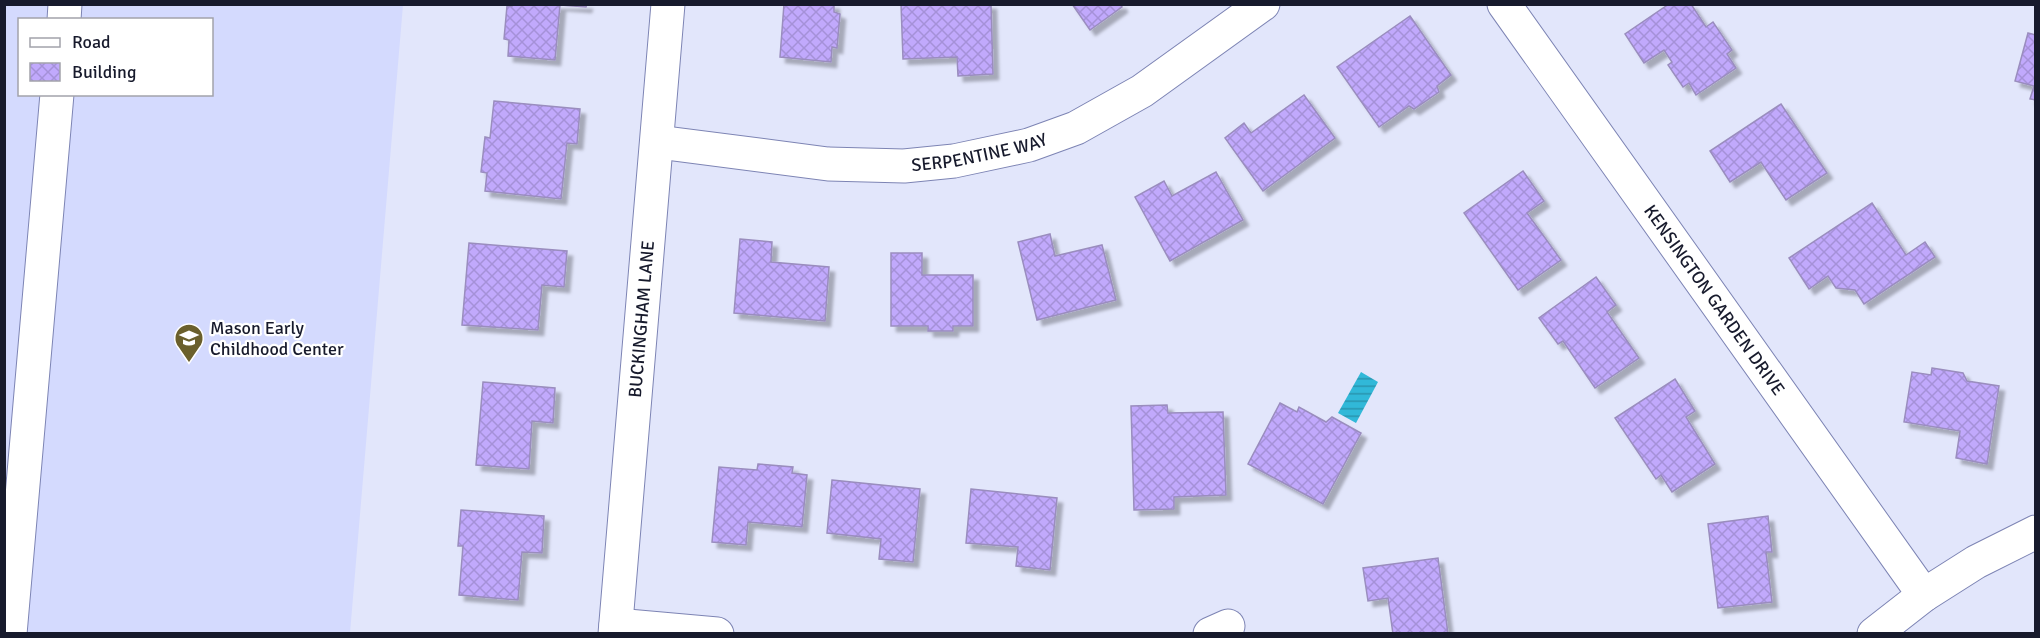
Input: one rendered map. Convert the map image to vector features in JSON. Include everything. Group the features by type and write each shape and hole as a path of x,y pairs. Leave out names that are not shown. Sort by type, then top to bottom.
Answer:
{"street":[{"name":"BUCKINGHAM LANE","path":"615,629 668,4"},
{"name":"SERPENTINE WAY","path":"658,142 828,164 904,165 954,161 1029,145 1076,128 1142,91 1263,4"},
{"name":"KENSINGTON GARDEN DRIVE","path":"1504,4 1924,595"},
{"path":"10,633 17,407 57,96"},
{"path":"1874,633 1924,595 1976,562 2036,532"},
{"path":"615,629 717,633"}],"shaded area":[{"name":"Mason Early Childhood Center","path":"4,5 403,5 350,633 5,633"}],"water":[{"path":"1361,372 1378,382 1356,423 1338,413"}],"building":[{"path":"512,4 587,4 586,7 560,5 555,60 508,56 509,40 504,39 507,6 512,6"},
{"path":"784,4 834,4 834,12 840,14 837,48 832,47 831,62 780,57"},
{"path":"901,4 991,4 993,74 958,76 957,57 903,59"},
{"path":"1072,4 1121,4 1122,7 1090,30"},
{"path":"1669,4 1691,4 1706,27 1713,22 1732,50 1727,54 1736,68 1696,95 1689,83 1683,87 1668,65 1672,62 1664,50 1644,63 1625,34"},
{"path":"1410,16 1451,75 1437,86 1439,92 1414,109 1409,106 1379,127 1337,67"},
{"path":"2028,33 2036,35 2036,100 2030,99 2034,86 2015,81"},
{"path":"1304,95 1335,138 1263,191 1225,138 1244,123 1251,133"},
{"path":"494,101 580,109 577,144 567,143 561,199 485,191 487,173 481,172 485,137 490,138"},
{"path":"1781,104 1827,173 1786,200 1761,162 1730,182 1710,151"},
{"path":"1523,171 1544,201 1527,213 1561,260 1518,290 1464,213"},
{"path":"1216,172 1243,220 1170,261 1135,197 1164,181 1172,196"},
{"path":"1872,203 1906,255 1925,242 1935,257 1864,304 1855,290 1836,288 1828,276 1809,289 1789,258"},
{"path":"1050,234 1055,256 1102,245 1116,300 1037,320 1018,242"},
{"path":"740,239 772,242 771,262 829,267 825,321 734,313"},
{"path":"469,243 567,251 564,287 542,285 538,330 462,325"},
{"path":"891,253 922,253 922,275 973,275 973,326 953,326 953,331 928,331 928,326 891,326"},
{"path":"1596,277 1616,305 1607,312 1639,358 1595,388 1563,341 1558,344 1539,318"},
{"path":"1932,368 1963,373 1967,381 1999,386 1987,464 1956,458 1960,431 1904,422 1912,372 1931,375"},
{"path":"1675,379 1695,411 1686,417 1715,464 1672,492 1661,475 1656,479 1615,418"},
{"path":"483,382 555,388 553,423 532,421 529,469 476,465"},
{"path":"1280,403 1297,412 1299,407 1326,422 1332,417 1361,433 1323,504 1248,464"},
{"path":"1167,405 1168,413 1223,412 1226,495 1174,497 1174,509 1134,510 1131,406"},
{"path":"758,464 793,467 792,473 807,475 802,527 748,522 746,545 712,542 719,467 757,470"},
{"path":"832,480 920,489 913,562 879,559 881,539 827,533"},
{"path":"971,489 1057,498 1050,570 1016,566 1018,547 966,543"},
{"path":"461,510 544,516 542,553 522,552 518,600 459,595 463,546 458,546"},
{"path":"1768,516 1772,552 1766,552 1772,602 1718,608 1708,524"},
{"path":"1438,558 1448,634 1393,634 1388,598 1368,601 1363,568"}],"place":[{"name":"Mason Early Childhood Center","path":"189,364"}]}
